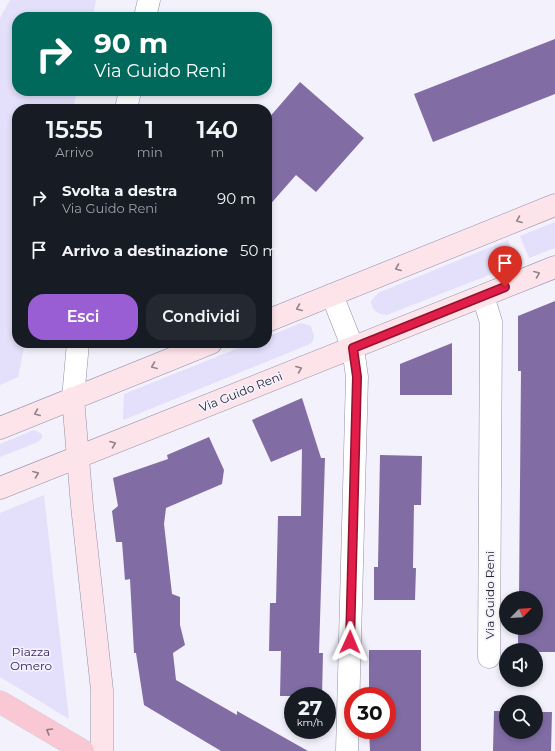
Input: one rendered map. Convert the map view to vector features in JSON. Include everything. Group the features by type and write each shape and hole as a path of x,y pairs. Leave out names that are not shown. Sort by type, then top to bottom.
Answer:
{"main road":[{"path":"272,318 555,205"},
{"name":"Via Guido Reni","path":"0,488 555,267"},
{"path":"0,428 198,348"},
{"path":"73,398 77,458 102,690 102,751"},
{"path":"0,702 83,751"}],"street":[{"path":"146,12 149,0"},
{"path":"332,295 353,348 357,377 347,751"},
{"name":"Via Guido Reni","path":"482,296 491,322 489,657"},
{"path":"73,398 78,348"}],"green space":[{"path":"10,0 96,0 94,12 12,12 12,96 76,96 74,104 12,104 12,348 24,348 18,377 0,385 0,18"},
{"path":"555,222 555,248 529,258 520,236"},
{"path":"508,240 517,264 387,315 380,314 374,310 371,301 378,293"},
{"path":"301,323 311,326 314,336 313,341 310,344 123,420 124,394 239,348 272,348 272,335"},
{"path":"34,430 42,434 42,438 38,442 0,457 0,444"},
{"name":"Piazza Omero","path":"44,495 69,719 0,677 0,513"}],"building":[{"path":"555,39 555,94 433,142 414,94"},
{"path":"300,82 364,138 316,192 296,175 272,202 272,114"},
{"path":"555,301 555,652 543,652 543,643 518,643 518,635 543,635 543,591 519,591 521,371 518,371 518,316"},
{"path":"452,343 452,395 400,395 400,364"},
{"path":"302,398 321,458 325,458 319,653 323,653 322,687 284,687 284,696 280,696 281,651 269,651 270,603 276,603 278,516 301,516 302,449 271,462 252,420"},
{"path":"209,437 224,470 222,484 166,508 164,524 172,594 180,597 180,625 185,645 173,653 176,680 237,715 237,711 284,737 284,739 287,739 308,751 221,751 144,705 136,653 134,653 130,579 125,580 122,542 116,542 112,511 118,506 113,478 168,459 167,455"},
{"path":"380,455 422,456 421,505 414,505 413,568 416,568 415,600 374,600 374,567 378,567"},
{"path":"369,650 421,650 421,751 370,751 369,739 396,739 396,687 369,687"},
{"path":"494,711 499,711 499,739 543,739 543,712 552,712 551,751 493,751"}],"route":[{"path":"350,642 357,377 353,348 505,287"}]}
